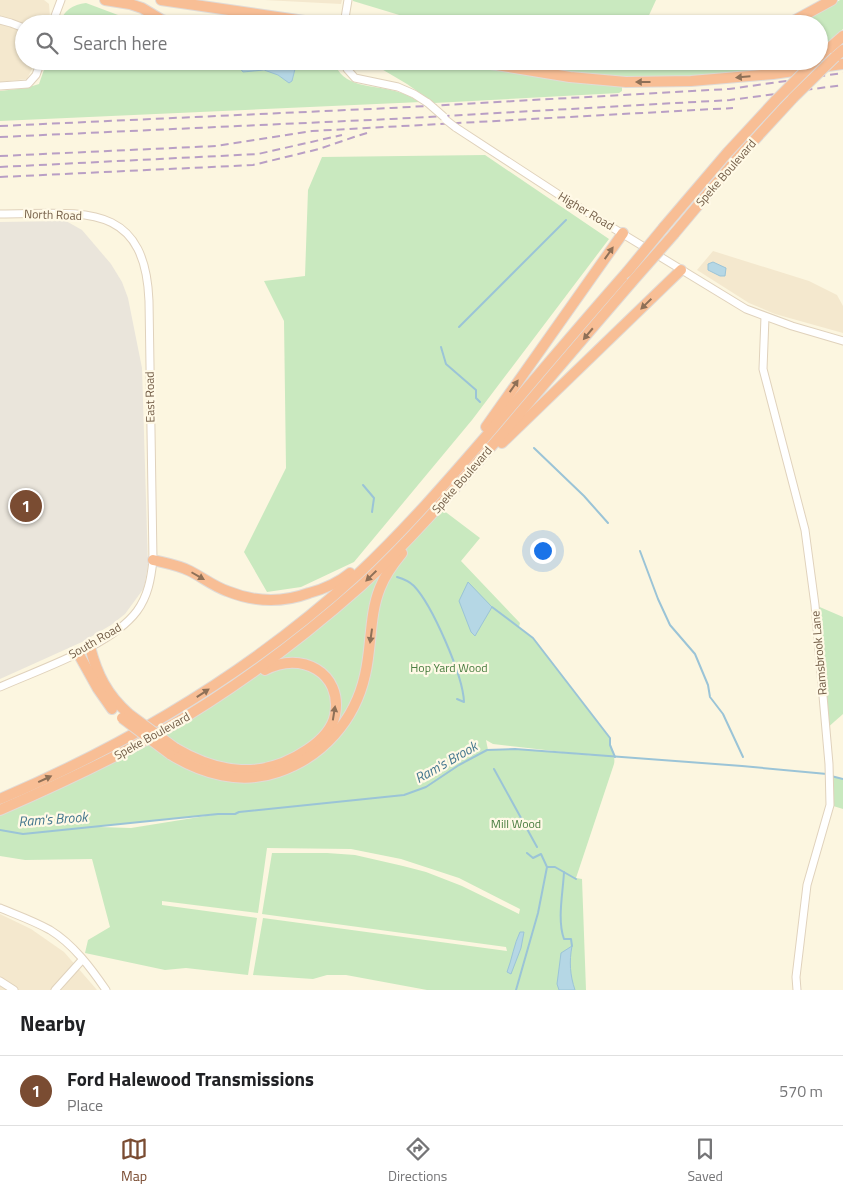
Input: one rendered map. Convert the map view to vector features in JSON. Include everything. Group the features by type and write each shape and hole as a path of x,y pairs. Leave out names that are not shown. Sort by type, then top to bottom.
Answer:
{"highway":[{"path":"105,0 130,4 154,15"},
{"path":"161,0 264,15"},
{"path":"804,15 832,0"},
{"path":"828,49 843,36"},
{"name":"Speke Boulevard","path":"828,67 840,57"},
{"path":"527,70 570,77 626,82 691,81 772,74 788,70"},
{"name":"Speke Boulevard","path":"0,799 85,760 180,708 230,676 270,646 358,574 429,502 728,152 806,70"},
{"name":"Speke Boulevard","path":"0,810 74,778 160,732 225,692 281,653 362,585 418,530 459,484 736,160 792,98 825,70"},
{"path":"457,469 623,233"},
{"path":"459,484 681,270"},
{"path":"153,560 187,570 218,587 242,597 258,600 292,598 320,590 347,575 429,502"},
{"path":"78,652 104,699 184,762 208,772 247,777 273,774 285,770 304,761 321,749 340,730 356,702 365,675 373,619 380,588 389,570 418,530"},
{"path":"90,647 94,665 105,686 125,716"},
{"path":"160,732 268,668 286,662 296,661 313,666 325,678 334,692 336,704 332,725 312,747 284,763 256,770 226,769 172,751"}],"street":[{"path":"55,15 61,0"},
{"path":"346,15 348,0"},
{"path":"0,20 15,24"},
{"path":"0,86 28,84 38,70"},
{"name":"Higher Road","path":"348,70 355,78 398,87 414,94 428,103 455,127 567,200 746,309 765,317 843,341"},
{"name":"North Road","path":"0,214 68,214 89,216 111,222 131,237"},
{"name":"East Road","path":"131,237 142,255 149,286 153,560"},
{"name":"Ramsbrook Lane","path":"765,317 763,369 805,530 815,605 829,764 830,805 807,885 796,977 797,990"},
{"name":"South Road","path":"0,687 90,647 121,627 136,611 148,590 153,560"},
{"path":"0,908 52,931 68,944 91,969 106,990"},
{"path":"55,990 82,960"},
{"path":"0,981 14,990"}],"shaded area":[{"path":"0,0 44,0 49,4 50,15 15,15 15,70 32,70 27,79 0,82"},
{"path":"264,0 342,0 341,4"},
{"path":"66,221 82,230 111,264 122,282 128,298 142,368 148,565 144,588 125,614 111,625 82,642 0,679 0,222"},
{"path":"713,251 809,281 837,295 843,306 843,333 775,314 749,303 697,270"},
{"path":"0,914 31,929 64,952 97,990 0,990"}],"green space":[{"path":"656,0 649,15 399,15 353,1"},
{"path":"843,0 843,29 828,42 828,15 815,15"},
{"path":"86,3 118,15 63,15 77,5"},
{"path":"44,70 258,70 270,72 286,81 292,81 295,70 338,70 351,81 405,94 421,102 0,121 0,91 26,88 39,84"},
{"path":"383,70 500,70 565,80 622,85 622,91 619,93 434,103"},
{"path":"555,70 764,70 700,77 659,78 583,74"},
{"path":"485,155 609,239 472,420 354,562 301,587 267,592 244,552 286,468 284,321 264,281 305,276 308,190 322,157"},
{"path":"439,507 480,538 461,561 520,623 519,627 533,638 610,738 614,764 576,878 582,879 586,990 427,990 346,975 327,975 313,979 253,975 263,918 507,951 506,947 262,914 272,853 327,853 355,855 426,872 462,886 519,914 520,909 459,878 401,859 351,849 267,848 258,913 162,901 162,905 257,918 248,975 186,968 165,970 85,953 88,940 110,927 92,859 25,860 0,856 0,810 74,778 151,740 179,759 197,768 216,774 236,777 255,777 275,773 310,757 326,745 339,730 332,725 317,742 300,755 280,764 238,770 216,767 195,760 174,747 160,732 237,683 308,630 408,540","holes":["486,740 493,744 598,756 515,749 488,750","218,814 131,828 99,827 99,826"]},
{"path":"815,605 843,617 843,714 826,729"},
{"path":"829,775 843,779 843,809 830,805"}],"water":[{"path":"241,70 264,70 243,72"},
{"path":"264,70 295,70 292,81 289,83 278,75"},
{"path":"713,262 726,268 725,276 720,276 708,270 708,264"},
{"path":"468,582 492,607 475,636 471,632 459,601"},
{"path":"520,932 524,932 521,948 511,974 507,972"},
{"path":"572,946 570,968 575,990 559,990 557,984 561,953"}],"waterway":[{"path":"459,327 566,220"},
{"path":"441,347 446,364 476,390 476,398 480,402"},
{"path":"534,448 584,496 608,523"},
{"path":"363,485 374,498 372,512"},
{"path":"640,551 670,625 695,654 708,685 710,697 723,714 743,757"},
{"path":"397,577 406,580 414,586 437,624 458,675 464,702 457,699"},
{"path":"492,607 533,638 610,738 610,745 615,757"},
{"name":"Ram's Brook","path":"0,830 23,834 218,814 235,814 239,812 404,795 426,787 459,765 487,750 515,749 827,774"},
{"path":"494,769 537,847"},
{"name":"Ram's Brook","path":"831,776 843,779"},
{"path":"516,990 538,913 547,867 541,854 533,858 527,853"},
{"path":"547,867 555,867 576,879"},
{"path":"564,872 561,923 564,939 571,939 572,946"}],"railway":[{"path":"0,126 391,108 729,89 843,73"},
{"path":"0,137 391,119 730,100 843,85"},
{"path":"0,156 216,146 312,131 733,108"},
{"path":"0,177 253,165 319,149 367,133"},
{"path":"0,167 258,154 342,135"}],"place":[{"name":"Ford Halewood Transmissions","path":"26,506"}],"park label":[{"name":"Hop Yard Wood","path":"449,668"},
{"name":"Mill Wood","path":"516,824"}]}
